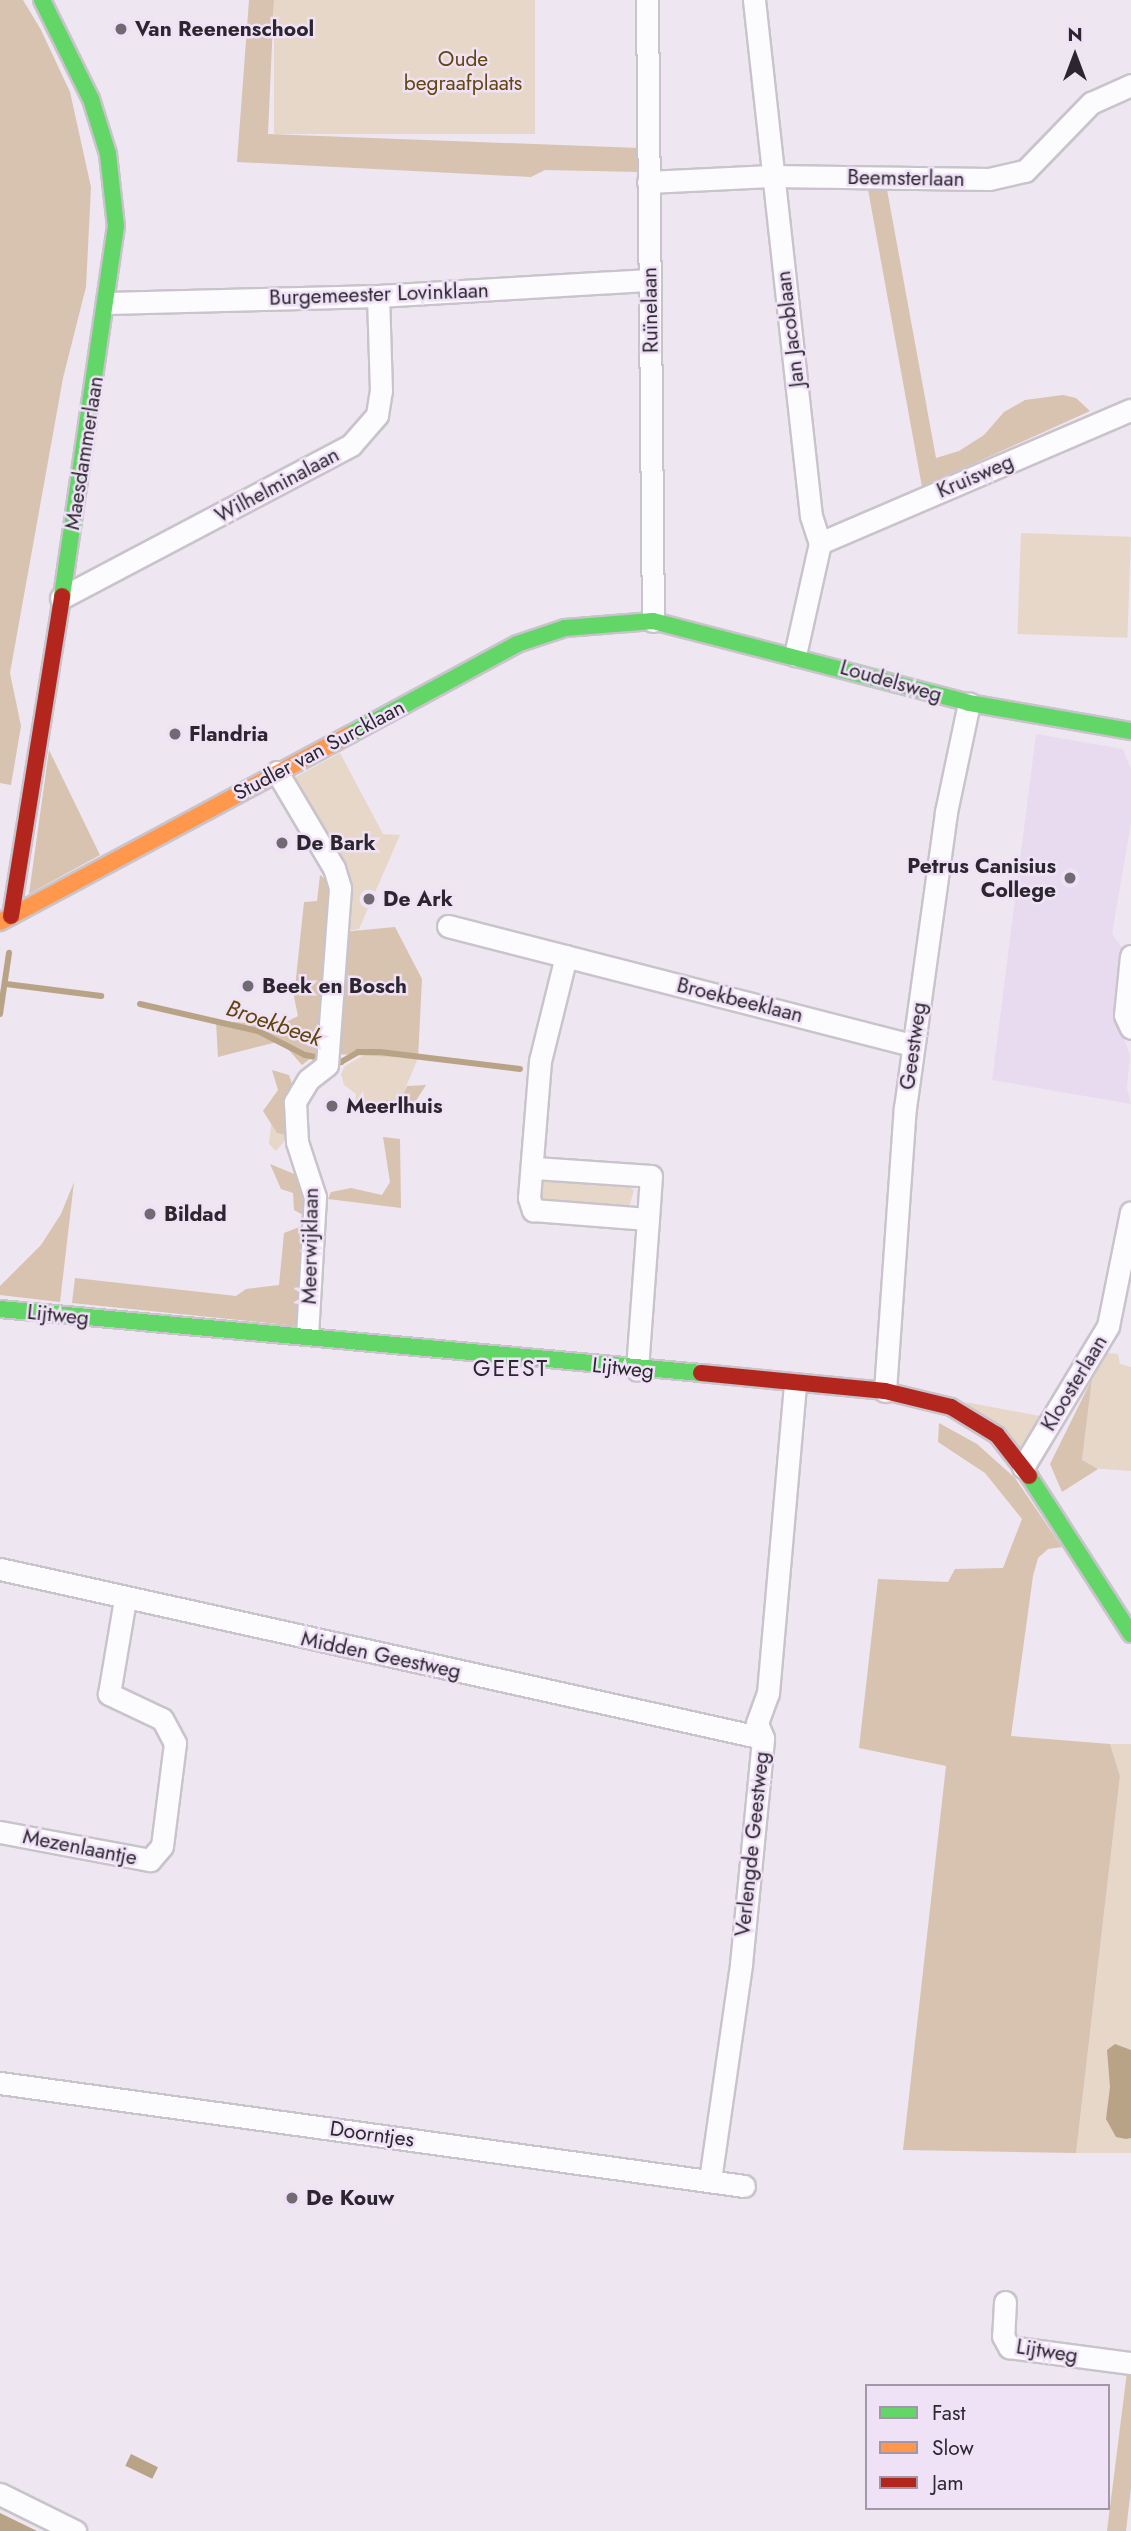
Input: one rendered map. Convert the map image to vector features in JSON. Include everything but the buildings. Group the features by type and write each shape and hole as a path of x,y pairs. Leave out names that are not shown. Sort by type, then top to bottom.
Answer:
{"street":[{"name":"Ruïnelaan","path":"647,0 653,621"},
{"name":"Jan Jacoblaan","path":"754,0 771,176 811,516 820,543 795,655"},
{"name":"Maesdammerlaan","path":"6,919 108,303 116,226 108,154 91,99 45,1"},
{"name":"Beemsterlaan","path":"648,182 771,176 989,179 1026,171 1091,103 1131,85"},
{"name":"Burgemeester Lovinklaan","path":"108,303 378,296 650,280"},
{"name":"Wilhelminalaan","path":"61,598 351,445 377,415 378,296"},
{"name":"Kruisweg","path":"820,543 1131,410"},
{"name":"Loudelsweg","path":"653,621 795,655 969,703 1131,731"},
{"name":"Studler van Surcklaan","path":"6,919 517,644 565,628 653,621"},
{"name":"Geestweg","path":"885,1391 913,1045 946,812 969,703"},
{"name":"Meerwijklaan","path":"277,772 334,868 340,888 328,1059 308,1080 295,1102 298,1142 315,1197 307,1334"},
{"name":"Broekbeeklaan","path":"448,926 913,1045"},
{"path":"566,956 540,1061 535,1168 529,1198 533,1210 648,1219"},
{"path":"1131,956 1125,1015 1131,1028"},
{"path":"535,1168 651,1176 637,1370"},
{"name":"Kloosterlaan","path":"1023,1467 1108,1326 1127,1265 1131,1212"},
{"name":"Lijtweg","path":"0,1309 307,1334 637,1370 885,1391 951,1407 977,1419 1023,1467 1131,1634"},
{"name":"Verlengde Geestweg","path":"710,2180 741,1964 763,1738 757,1723 768,1693 795,1384"},
{"name":"Midden Geestweg","path":"0,1569 125,1599 763,1738"},
{"name":"Mezenlaantje","path":"0,1832 150,1860 162,1846 175,1743 162,1719 109,1694 125,1599"},
{"name":"Doorntjes","path":"0,2083 744,2186"},
{"name":"Lijtweg","path":"1005,2302 1003,2336 1009,2347 1131,2363"},
{"path":"0,2494 75,2531"}],"shaded area":[{"path":"0,0 23,0 41,30 70,92 91,187 86,287 63,378 10,673 21,726 11,785 0,783"},
{"path":"249,0 274,0 268,134 639,148 639,172 545,170 531,177 237,162"},
{"path":"867,184 886,184 936,458 959,451 984,435 1004,412 1025,400 1063,395 1076,398 1090,411 922,487"},
{"name":"Petrus Canisius College","path":"1036,734 1123,749 1131,769 1131,823 1112,934 1124,950 1115,1012 1130,1055 1127,1088 1131,1104 992,1080"},
{"path":"49,750 100,855 29,894"},
{"path":"320,875 335,887 324,1048 302,1065 281,1041 218,1057 216,1021 280,1025 298,1016 294,997 304,902 317,901"},
{"path":"395,927 422,979 418,1058 333,1054 342,932"},
{"path":"272,1070 289,1075 293,1087 289,1136 277,1133 263,1111 278,1090"},
{"path":"426,1085 410,1110 383,1107 386,1100 400,1101 407,1086"},
{"path":"383,1137 400,1139 401,1208 328,1199 331,1192 351,1188 382,1195 390,1182"},
{"path":"270,1164 309,1180 305,1216 294,1210 293,1193 281,1189"},
{"path":"74,1182 60,1302 0,1295 0,1286 41,1245 61,1214"},
{"path":"307,1224 297,1326 72,1303 75,1278 236,1296 246,1289 279,1285 284,1233"},
{"path":"1092,1379 1082,1460 1098,1469 1062,1492 1050,1464"},
{"path":"939,1423 977,1444 1015,1478 1062,1547 1048,1549 1038,1558 1033,1576 1011,1736 1110,1744 1120,1776 1076,2153 903,2150 946,1766 859,1748 878,1579 948,1582 955,1569 1003,1568 1022,1519 985,1473 938,1442"},
{"path":"1115,2044 1131,2050 1131,2138 1126,2139 1116,2137 1106,2119 1110,2087 1107,2050"},
{"path":"1127,2372 1131,2373 1131,2488 1126,2531 1107,2531"},
{"path":"131,2454 158,2467 152,2479 125,2466"},
{"path":"0,2513 37,2531 0,2531"}],"green space":[{"name":"Oude begraafplaats","path":"274,0 535,0 535,134 274,134"},
{"path":"1021,533 1131,537 1127,638 1017,634"},
{"path":"340,753 383,834 400,835 359,929 342,932 344,887 290,780"},
{"path":"364,1055 418,1058 400,1101 386,1100 383,1107 355,1105 356,1094 344,1085 341,1074 345,1066"},
{"path":"272,1119 277,1133 289,1136 276,1151 269,1144"},
{"path":"550,1178 624,1185 634,1190 628,1211 541,1201 537,1192 540,1181"},
{"path":"1108,1353 1118,1354 1120,1364 1131,1367 1131,1471 1091,1468 1082,1460 1092,1379"},
{"path":"965,1402 1045,1417 1025,1456"},
{"path":"1110,1744 1131,1744 1131,2153 1076,2153 1120,1776"}],"waterway":[{"name":"Broekbeek","path":"0,1014 9,953"},
{"name":"Broekbeek","path":"6,984 101,996"},
{"name":"Broekbeek","path":"140,1004 258,1031 305,1055 341,1062 358,1052 380,1052 520,1069"}],"traffic: fast":[{"path":"42,0 91,99 108,154 116,226 62,596"},
{"path":"349,735 517,644 565,628 653,621 969,703 1131,731"},
{"path":"0,1309 701,1373"},
{"path":"1029,1476 1131,1634"}],"traffic: slow":[{"path":"0,922 349,735"}],"traffic: jam":[{"path":"11,916 62,596"},
{"path":"701,1373 885,1391 951,1407 997,1435 1029,1476"}],"place":[{"name":"Van Reenenschool","path":"121,29"},
{"name":"Flandria","path":"175,734"},
{"name":"De Bark","path":"282,843"},
{"name":"Petrus Canisius College","path":"1070,878"},
{"name":"De Ark","path":"369,899"},
{"name":"Beek en Bosch","path":"248,986"},
{"name":"Meerlhuis","path":"332,1106"},
{"name":"Bildad","path":"150,1214"},
{"name":"De Kouw","path":"292,2198"}],"district":[{"name":"GEEST","path":"511,1368"}]}
